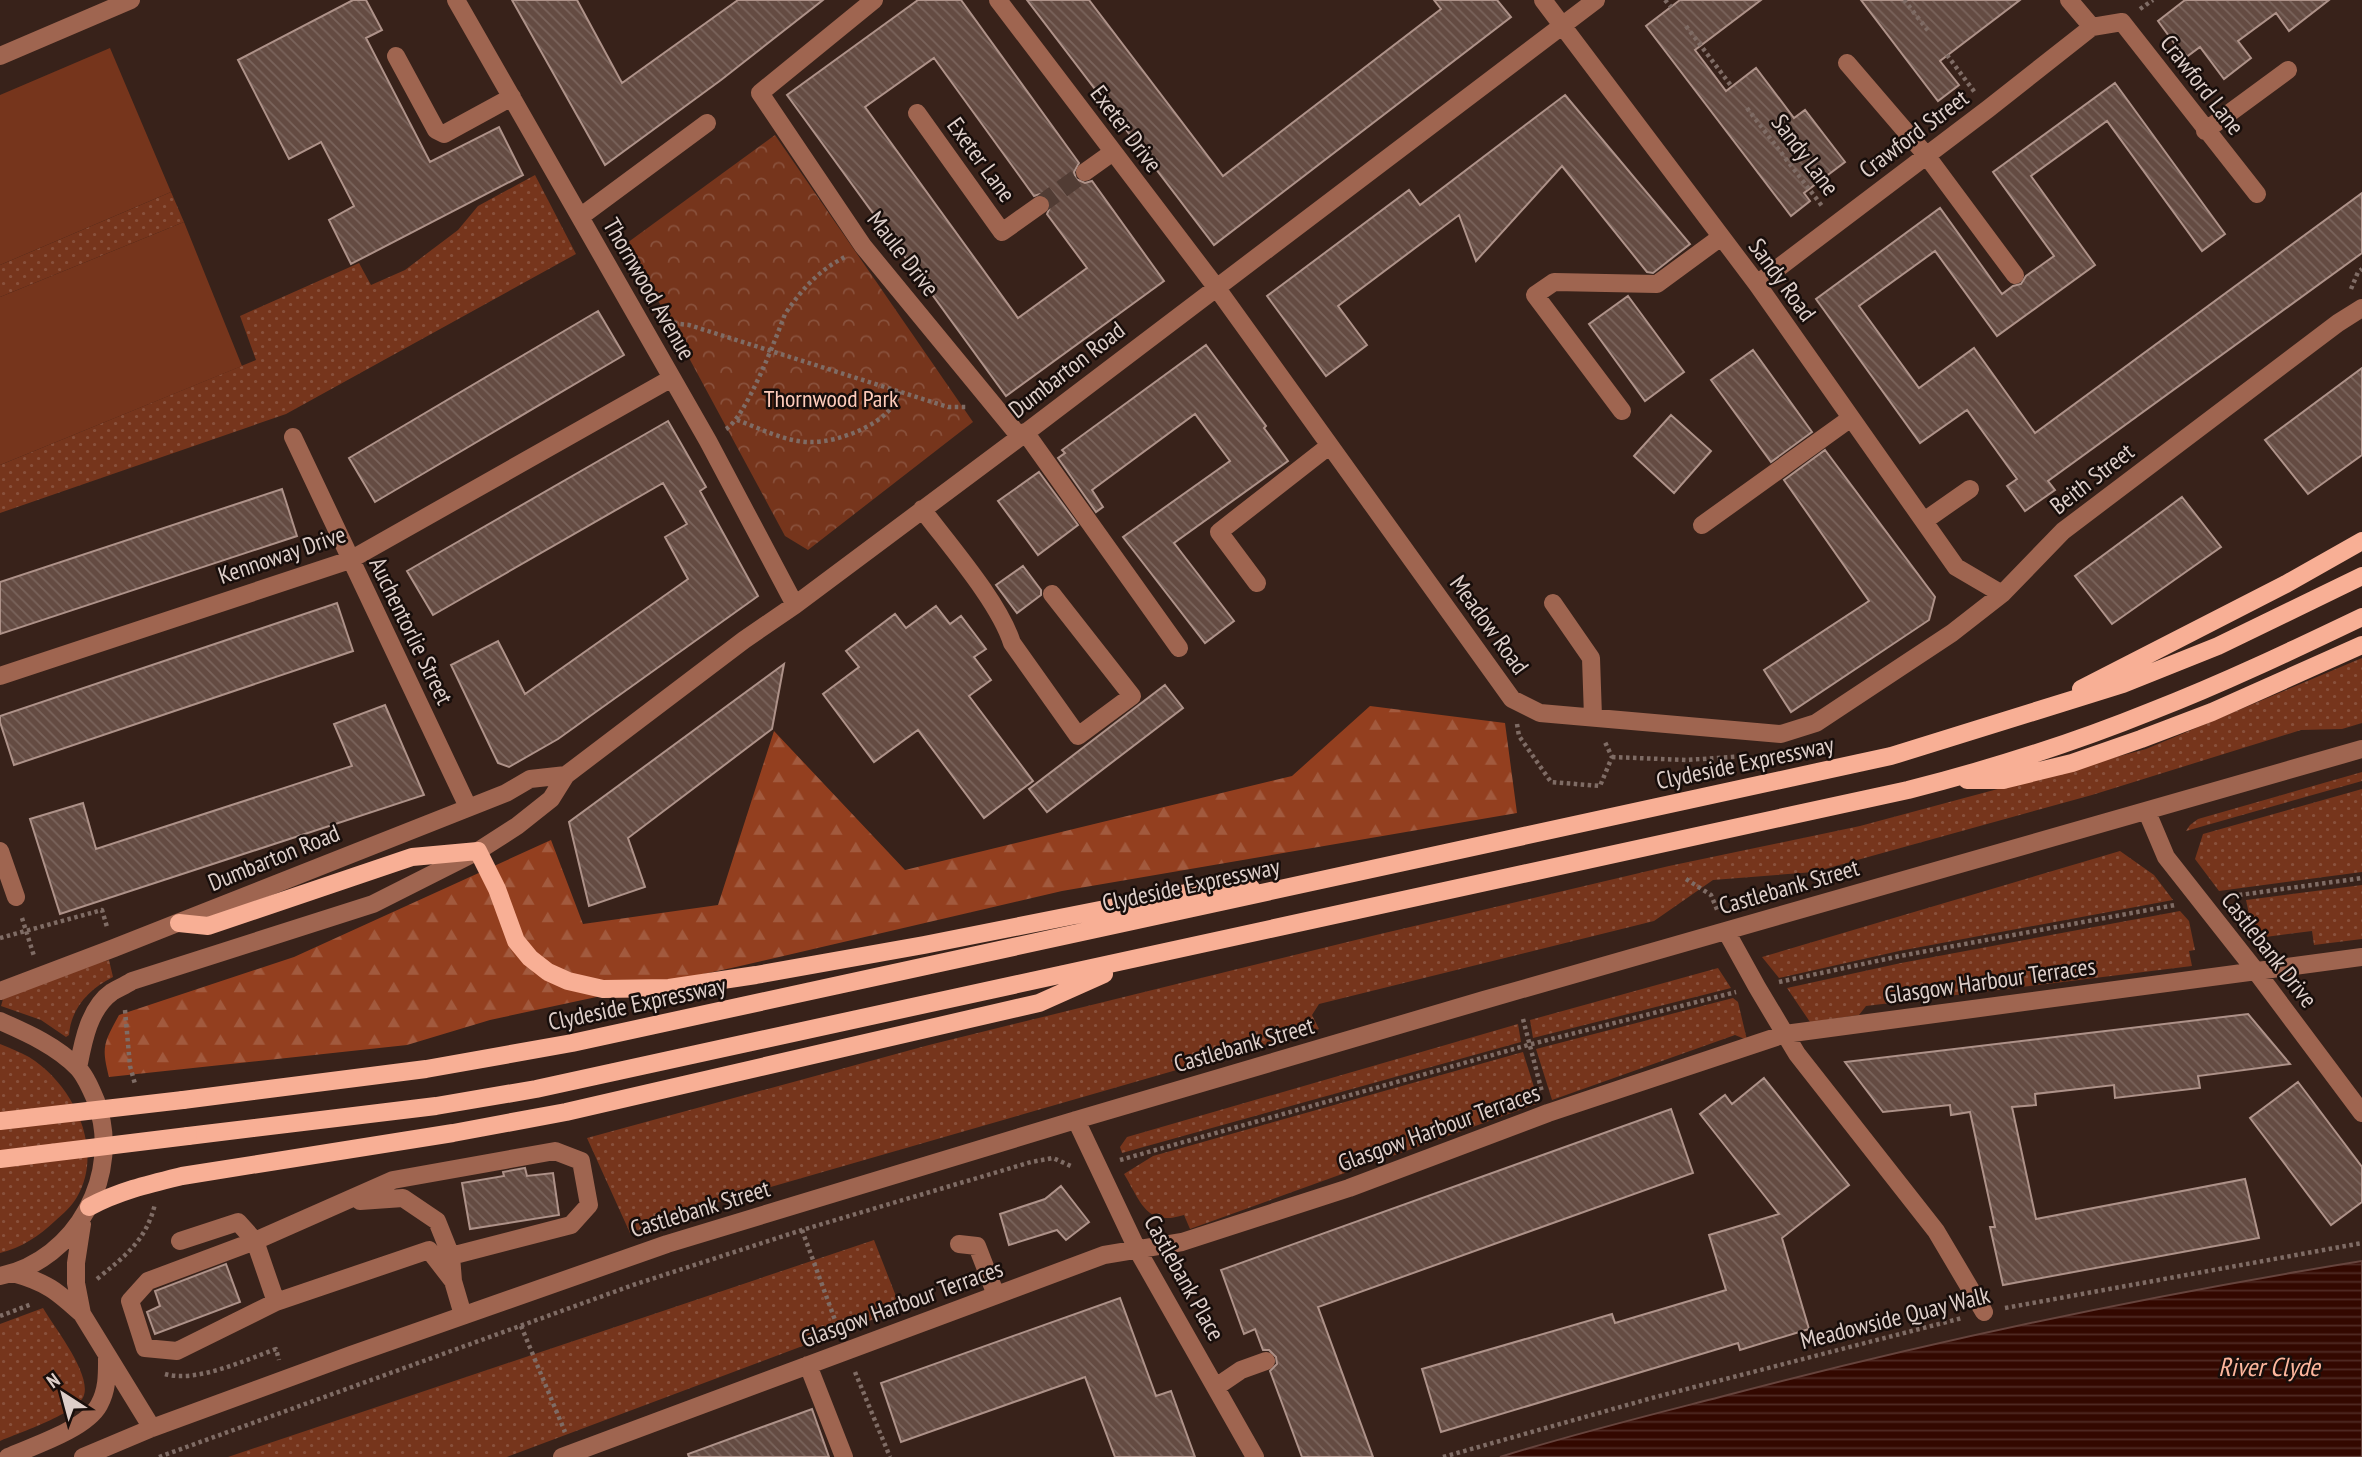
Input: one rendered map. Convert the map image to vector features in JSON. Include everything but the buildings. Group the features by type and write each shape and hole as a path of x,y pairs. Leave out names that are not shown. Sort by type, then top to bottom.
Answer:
{"main road":[{"path":"2034,712 2286,584 2362,541"},
{"name":"Clydeside Expressway","path":"0,1121 426,1069 548,1048 1891,756 2123,684 2218,646 2362,576"},
{"path":"0,1159 436,1106 536,1090 1948,780 2152,712 2245,673 2362,617"},
{"path":"1948,780 2003,780 2073,762 2212,712 2362,645"},
{"path":"179,923 208,926 412,857 478,851 497,889 516,941 530,958 548,972 568,981 603,989 669,988 924,945 1196,891 1310,884"},
{"path":"86,1212 108,1197 139,1186 182,1176 453,1133 566,1112 1039,1003 1139,958"}],"street":[{"path":"0,56 131,0"},
{"name":"Thornwood Avenue","path":"456,0 708,441 795,605"},
{"name":"Maule Drive","path":"874,0 760,93 863,246 1022,434 1179,648"},
{"name":"Exeter Drive","path":"998,0 1216,287"},
{"name":"Sandy Road","path":"1543,0 1757,284 1956,567 2002,594"},
{"name":"Dumbarton Road","path":"78,1068 91,1019 110,993 132,981 373,904 478,851 517,826 551,799 566,775 1596,0"},
{"path":"2070,0 2097,27"},
{"name":"Crawford Lane","path":"2097,27 2122,22 2257,194"},
{"name":"Crawford Street","path":"1757,284 2097,27"},
{"path":"396,55 436,130 441,133 444,134 512,97"},
{"path":"1847,63 1926,155 2015,275"},
{"path":"2205,131 2288,70"},
{"name":"Exeter Lane","path":"917,113 1002,232 1041,205"},
{"path":"580,217 707,122"},
{"path":"1086,172 1113,152"},
{"path":"1622,411 1535,295 1554,282 1657,284 1721,237"},
{"name":"Meadow Road","path":"1216,287 1512,699 1540,713 1781,734 1816,723 1858,696"},
{"name":"Beith Street","path":"1858,696 1952,633 2002,594 2063,531 2340,321 2362,308"},
{"name":"Kennoway Drive","path":"0,676 351,560 672,378"},
{"path":"1702,525 1851,418"},
{"name":"Auchentorlie Street","path":"293,437 468,807"},
{"path":"1257,583 1219,532 1329,446"},
{"path":"1924,521 1970,489"},
{"path":"922,509 984,593 1007,628 1012,643 1078,736 1132,696 1052,594"},
{"path":"1553,603 1591,658 1593,717"},
{"name":"Castlebank Street","path":"83,1457 152,1428 667,1244 1076,1119 1726,930 2362,750"},
{"name":"Dumbarton Road","path":"0,991 506,793 530,779 566,775"},
{"name":"Castlebank Drive","path":"2147,812 2166,857 2362,1113"},
{"path":"0,851 16,897"},
{"path":"1726,930 1756,987 1797,1054 1936,1231 1984,1312"},
{"name":"Glasgow Harbour Terraces","path":"567,1455 595,1451 808,1365 1104,1255 1182,1242 1349,1188 1548,1112 1785,1034 2362,957"},
{"path":"0,1021 29,1033 78,1068 90,1086 102,1118 104,1137 102,1173 86,1212 72,1234 40,1260 6,1274"},
{"name":"Castlebank Place","path":"1076,1119 1138,1251 1255,1457"},
{"path":"451,1256 570,1225 589,1205 581,1161 555,1151 393,1181 255,1241 148,1280 130,1301 145,1348 177,1351 276,1303 429,1250 453,1281"},
{"path":"349,1201 403,1198 437,1221 451,1256 453,1281 463,1315"},
{"path":"82,1314 76,1283 76,1264 86,1212"},
{"path":"180,1241 238,1222 255,1241 276,1303"},
{"path":"960,1244 977,1246 996,1295"},
{"path":"6,1274 39,1280 82,1314 152,1428"},
{"path":"8,1457 65,1432 87,1419 98,1407 104,1393 107,1355"},
{"path":"1216,1387 1241,1370 1266,1361"},
{"path":"808,1365 844,1457"}],"path":[{"path":"1665,0 1671,7"},
{"path":"1904,0 1930,33"},
{"path":"1686,26 1732,87"},
{"path":"1947,55 1988,109"},
{"name":"Sandy Lane","path":"1747,108 1835,224"},
{"path":"708,441 734,424 745,408 785,314 815,276 863,246"},
{"path":"648,336 671,323 689,325 948,407"},
{"path":"737,420 777,435 810,443 839,438 882,419 893,407 899,391"},
{"path":"1512,699 1519,736 1551,782 1600,786 1612,757"},
{"path":"159,1457 633,1286 802,1230 1031,1162 1053,1158 1080,1172 1112,1160 1124,1161 1528,1045 1756,987 2199,900 2362,878"},
{"path":"1686,879 1711,895 1726,930"},
{"path":"16,897 40,975"},
{"path":"0,938 102,910 114,948"},
{"path":"1523,1019 1548,1112"},
{"path":"802,1230 890,1457"},
{"name":"Meadowside Quay Walk","path":"1443,1457 1652,1398 1984,1312 2362,1244"},
{"path":"521,1326 567,1455"}],"green space":[{"path":"110,48 171,192 0,265 0,95"},
{"name":"Thornwood Park","path":"775,135 973,422 808,550 785,536 627,243"},
{"path":"535,175 576,254 286,414 0,513 0,465 256,360 240,316 359,263 371,285 405,270 458,230 478,206"},
{"path":"171,192 184,222 0,297 0,265"},
{"path":"184,222 242,366 0,465 0,297"},
{"path":"2362,658 2362,723 2342,729 2301,730 2092,795 1814,872 1713,880 1654,921 1319,1004 1312,1015 1319,1029 708,1205 630,1233 587,1138 929,1045 1669,866 1860,826 2146,749"},
{"path":"1370,706 1505,723 1517,813 1062,891 736,967 490,1020 407,1045 109,1077 105,1045 119,1015 294,957 551,840 583,924 718,905 774,731 905,870 1292,776"},
{"path":"2362,772 2362,781 2186,831 2198,819"},
{"path":"2362,789 2362,872 2219,891 2195,859 2203,834"},
{"path":"2120,851 2154,875 2173,900 1899,951 1779,978 1762,957"},
{"path":"2362,885 2362,939 2314,945 2312,931 2258,938 2252,928 2246,900"},
{"path":"2180,911 2189,921 2195,950 2189,951 2192,966 1866,1006 1859,1015 1810,1022 1787,988 1901,963"},
{"path":"109,960 113,977 96,987 83,1000 73,1016 69,1035 66,1037 41,1020 1,1006 3,999"},
{"path":"1718,968 1731,988 1533,1038 1530,1020"},
{"path":"1733,998 1738,1002 1747,1040 1735,1035 1552,1100 1536,1049"},
{"path":"1518,1024 1521,1042 1122,1153 1120,1147 1127,1137"},
{"path":"0,1044 29,1057 59,1084 80,1119 88,1159 85,1178 77,1197 67,1210 29,1241 0,1253"},
{"path":"1523,1052 1539,1103 1190,1229 1184,1215 1161,1218 1146,1210 1124,1174 1153,1156"},
{"path":"874,1240 901,1309 507,1457 228,1457"},
{"path":"43,1308 77,1363 85,1386 84,1395 71,1409 0,1441 0,1324"}],"water":[{"name":"River Clyde","path":"2362,1261 2362,1457 1500,1457 1665,1411 1959,1339 2200,1289"}],"tunnel":[{"path":"1040,205 1085,172"}]}
